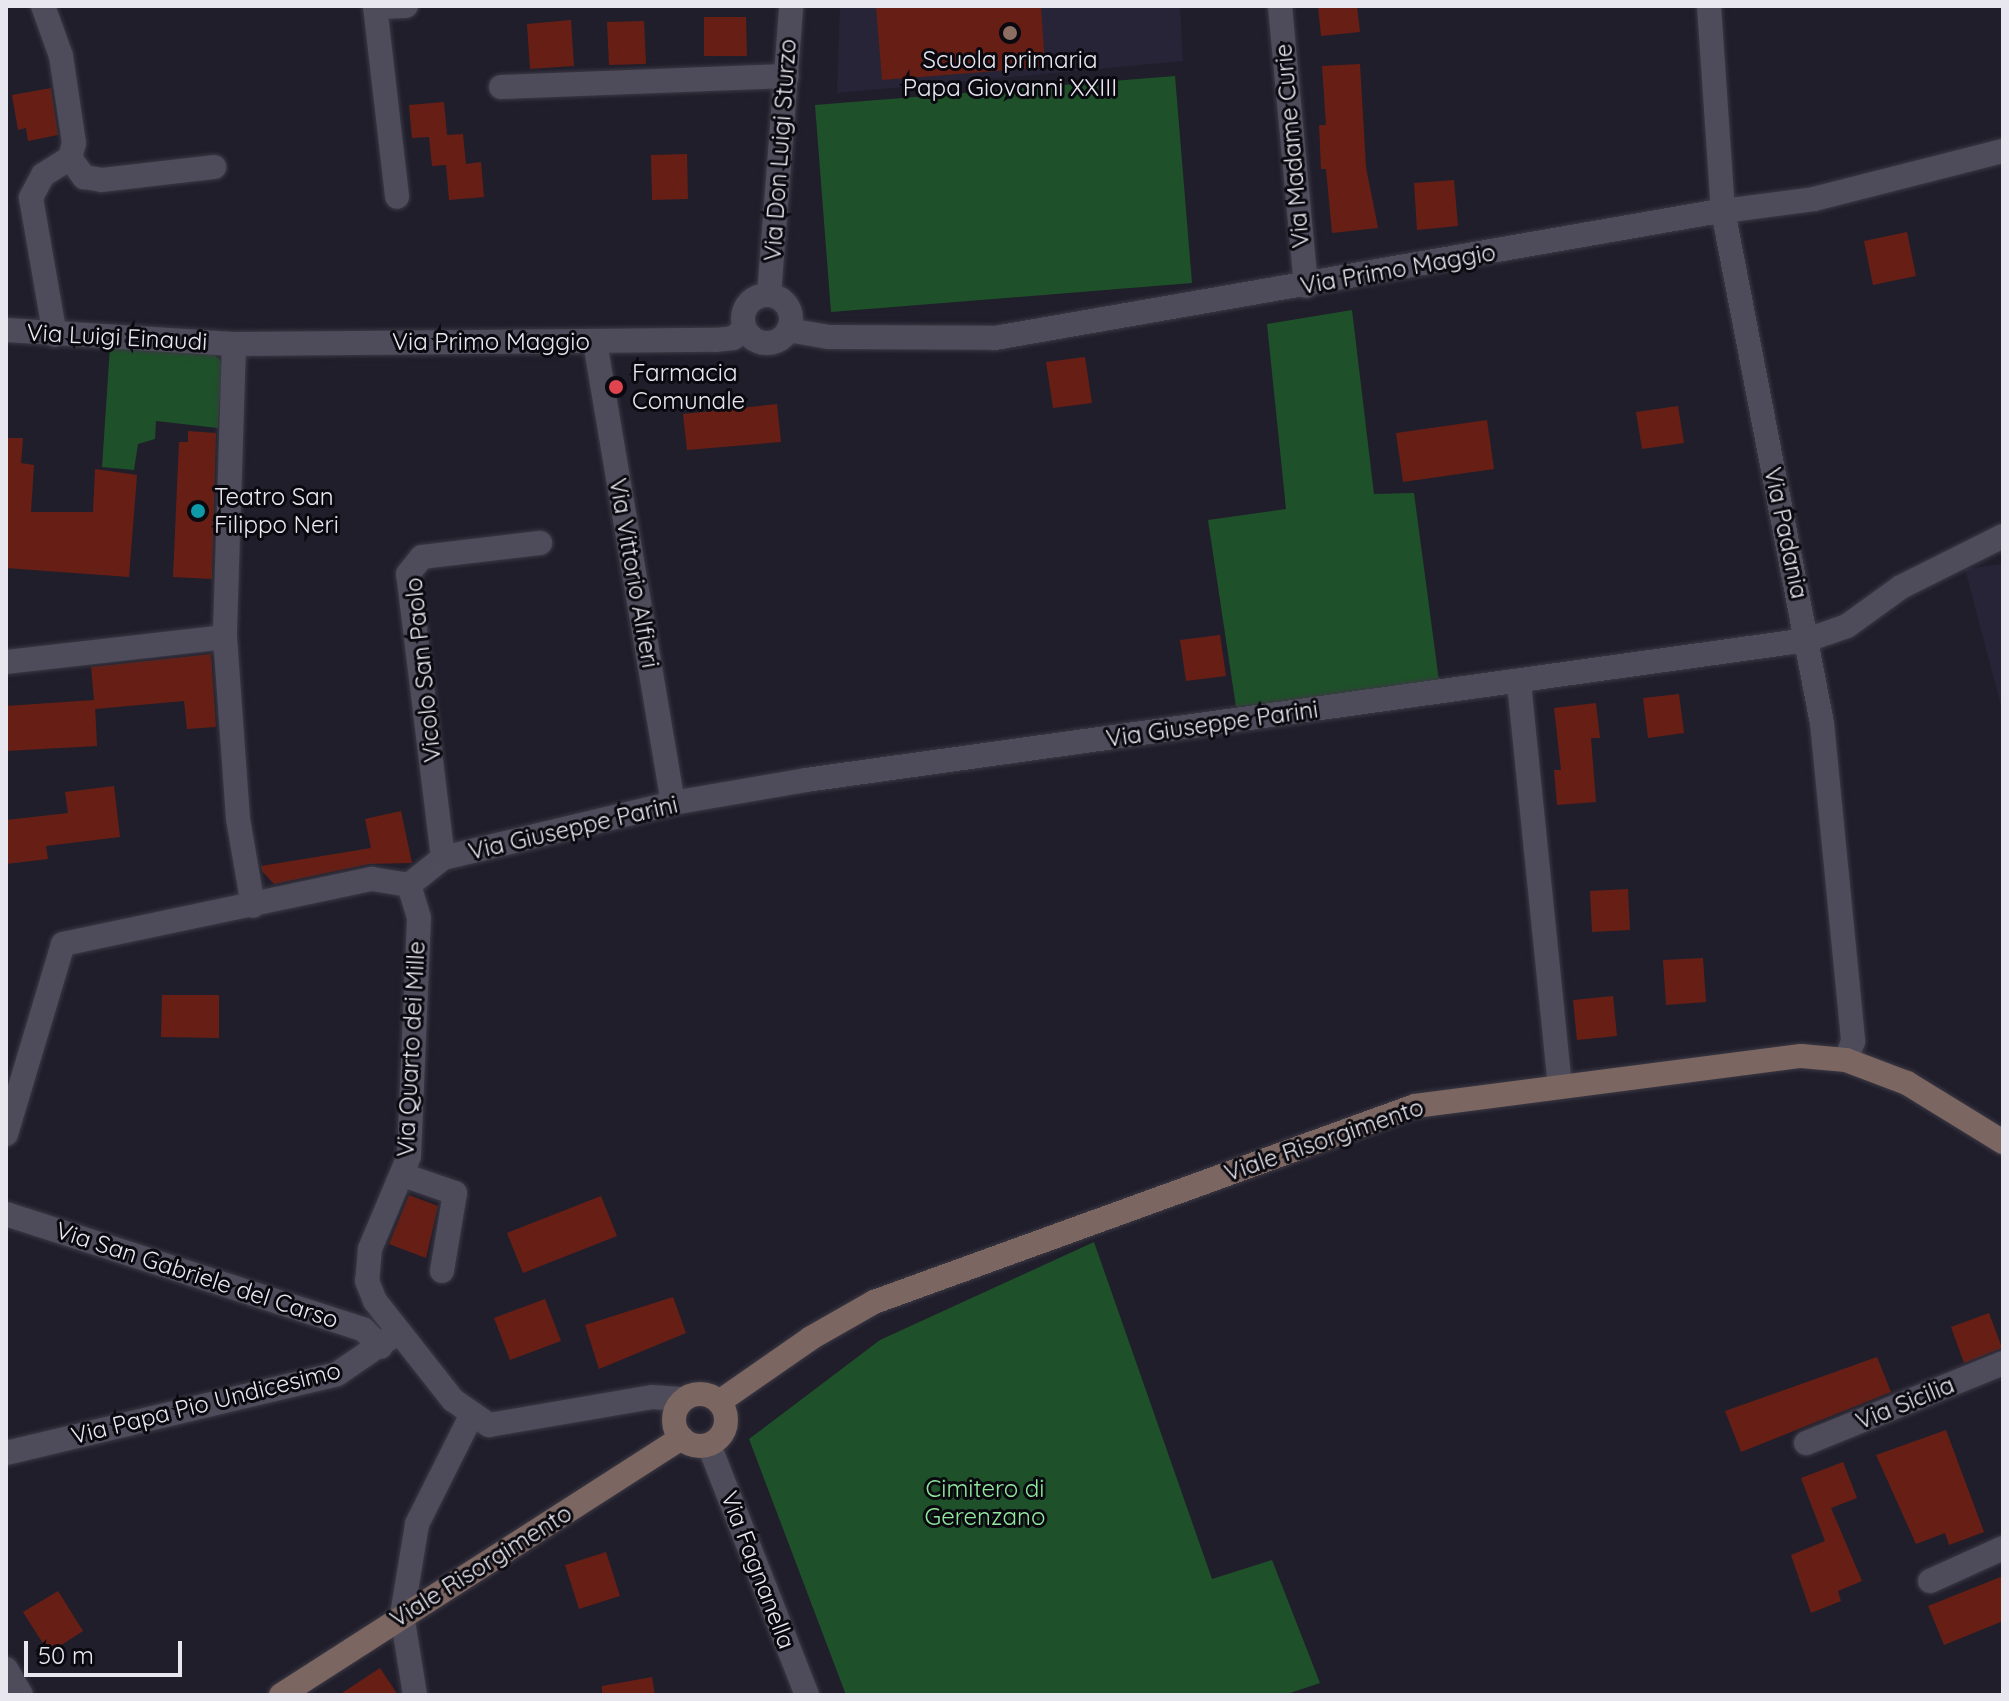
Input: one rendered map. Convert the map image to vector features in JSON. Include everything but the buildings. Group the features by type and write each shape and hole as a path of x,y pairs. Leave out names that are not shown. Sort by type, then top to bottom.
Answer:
{"street":[{"path":"43,6 68,93 74,143 70,158 43,175 31,198 55,335"},
{"path":"397,197 375,7 406,6"},
{"name":"Via Don Luigi Sturzo","path":"769,295 791,6"},
{"name":"Via Madame Curie","path":"1280,6 1306,286"},
{"name":"Via Padania","path":"1709,6 1723,211 1822,723 1851,1025 1846,1060"},
{"path":"501,87 787,76"},
{"name":"Via Primo Maggio","path":"788,330 829,337 995,338 1894,182 2003,151"},
{"path":"70,158 84,177 102,180 214,167"},
{"path":"769,295 788,308 788,330 770,343 756,340 745,329 745,308 755,298 769,295"},
{"name":"Via Primo Maggio","path":"234,344 715,340 733,338 745,329"},
{"name":"Via Luigi Einaudi","path":"6,330 234,344 225,637"},
{"name":"Via Vittorio Alfieri","path":"595,342 673,803"},
{"name":"Via Giuseppe Parini","path":"409,885 443,858 673,803 806,780 1519,683 1807,640 1847,626 1901,587 2003,536"},
{"name":"Vicolo San Paolo","path":"443,858 408,574 422,557 540,543"},
{"path":"6,662 225,637 238,819 253,906"},
{"path":"1519,683 1560,1086"},
{"path":"6,1134 54,959 63,944 372,879 409,885"},
{"name":"Via Quarto dei Mille","path":"409,885 419,918 409,1156 370,1249 367,1268 389,1340 471,1416"},
{"name":"Viale Risorgimento","path":"719,1402 842,1319 909,1288 1415,1106 1801,1056 1846,1060 1907,1083 2003,1142"},
{"path":"403,1175 455,1193 442,1271"},
{"name":"Via San Gabriele del Carso","path":"6,1214 389,1340"},
{"name":"Via Papa Pio Undicesimo","path":"6,1453 337,1374 389,1340"},
{"name":"Via Sicilia","path":"1806,1443 2003,1363"},
{"path":"415,1695 402,1615 417,1524 471,1416 489,1425 652,1397 684,1399 699,1394 719,1402 726,1415 725,1430 709,1445 682,1438 675,1414 684,1399"},
{"name":"Viale Risorgimento","path":"281,1695 682,1438"},
{"name":"Via Fagnanella","path":"709,1445 807,1695"},
{"path":"1930,1581 2003,1548"},
{"path":"6,1669 21,1695"}],"shaded area":[{"name":"Scuola primaria Papa Giovanni XXIII","path":"840,6 1180,6 1183,61 837,93"},
{"path":"2003,564 2003,713 1965,569"}],"green space":[{"path":"1175,76 1192,283 831,312 815,105"},
{"path":"1352,310 1374,494 1414,493 1439,681 1236,707 1208,520 1286,509 1267,324"},
{"path":"110,347 209,350 222,362 218,428 156,421 155,439 138,444 134,470 102,467"},
{"name":"Cimitero di Gerenzano","path":"1094,1242 1212,1579 1272,1560 1320,1683 1284,1695 846,1695 749,1439 880,1340"}],"place":[{"name":"Scuola primaria Papa Giovanni XXIII","path":"1010,33"},
{"name":"Farmacia Comunale","path":"616,387"},
{"name":"Teatro San Filippo Neri","path":"198,511"}]}
